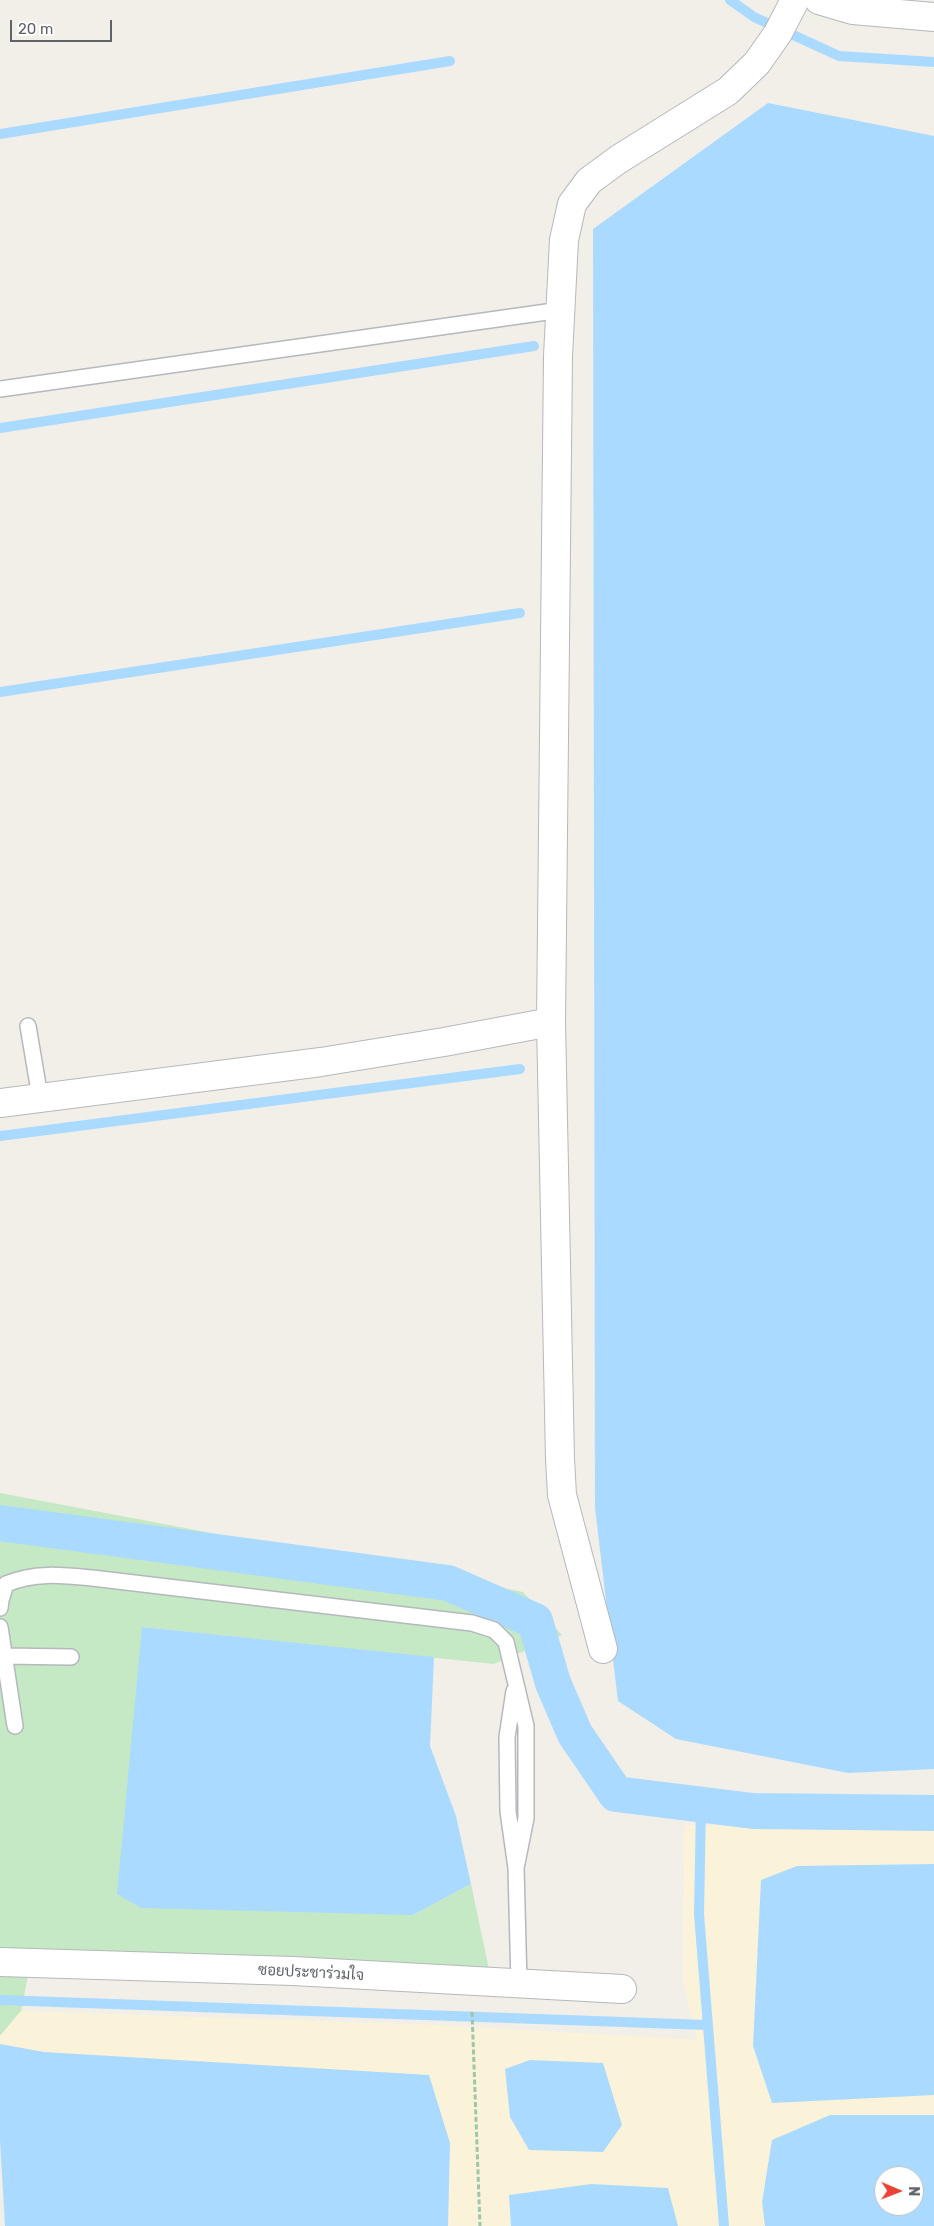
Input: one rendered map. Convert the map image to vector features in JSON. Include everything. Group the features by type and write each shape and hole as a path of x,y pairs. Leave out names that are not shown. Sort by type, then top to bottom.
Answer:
{"street":[{"path":"602,1649 562,1495 551,1022 558,356 564,240 572,204 589,180 728,90 757,63 778,33 795,0"},
{"path":"819,0 853,10 934,17"},
{"path":"0,1103 321,1062 551,1022"},
{"name":"ซอยประชาร่วมใจ","path":"0,1962 293,1971 622,1989"}],"lane":[{"path":"0,389 561,310"},
{"path":"28,1026 40,1097"},
{"path":"0,1608 0,1600 6,1584 21,1578 50,1575 92,1578 472,1623 494,1630 506,1642 526,1726 526,1818 516,1868 518,1984"},
{"path":"0,1627 15,1726"},
{"path":"5,1656 72,1657"}],"path":[{"path":"471,1982 480,2226"}],"green space":[{"path":"0,1493 523,1592 562,1635 494,1664 142,1627 413,1915 471,1884 490,1974 33,1950 21,2011 0,2036"}],"sand":[{"path":"684,1825 934,1830 934,1864 797,1866 772,2103 934,2095 934,2115 830,2115 762,2202 765,2226 678,2226 668,2188 509,2195 511,2226 448,2226 450,2143 0,2044 0,2036 21,2011 436,2025 697,2040 683,1981"}],"water":[{"path":"768,103 934,136 934,1769 848,1773 676,1739 618,1701 595,1508 593,229"},
{"path":"142,1627 434,1657 430,1746 456,1816 471,1884 413,1915 141,1908 117,1894"},
{"path":"934,1864 934,2095 772,2103 753,2046 761,1880 797,1866"},
{"path":"0,2044 44,2052 429,2075 450,2143 448,2226 5,2226 0,2140"},
{"path":"530,2060 603,2063 622,2125 603,2152 529,2150 510,2117 505,2069"},
{"path":"830,2115 934,2115 934,2226 765,2226 762,2202 772,2140"},
{"path":"591,2184 668,2188 678,2226 511,2226 509,2195"}],"waterway":[{"path":"730,0 754,17 839,56 934,62"},
{"path":"0,134 450,61"},
{"path":"0,428 534,346"},
{"path":"0,692 520,613"},
{"path":"0,1136 520,1069"},
{"path":"0,1523 448,1583 535,1621 553,1683 575,1734 616,1794 753,1811 934,1813"},
{"path":"701,1805 699,1914 724,2226"},
{"path":"0,2000 707,2025"}]}
